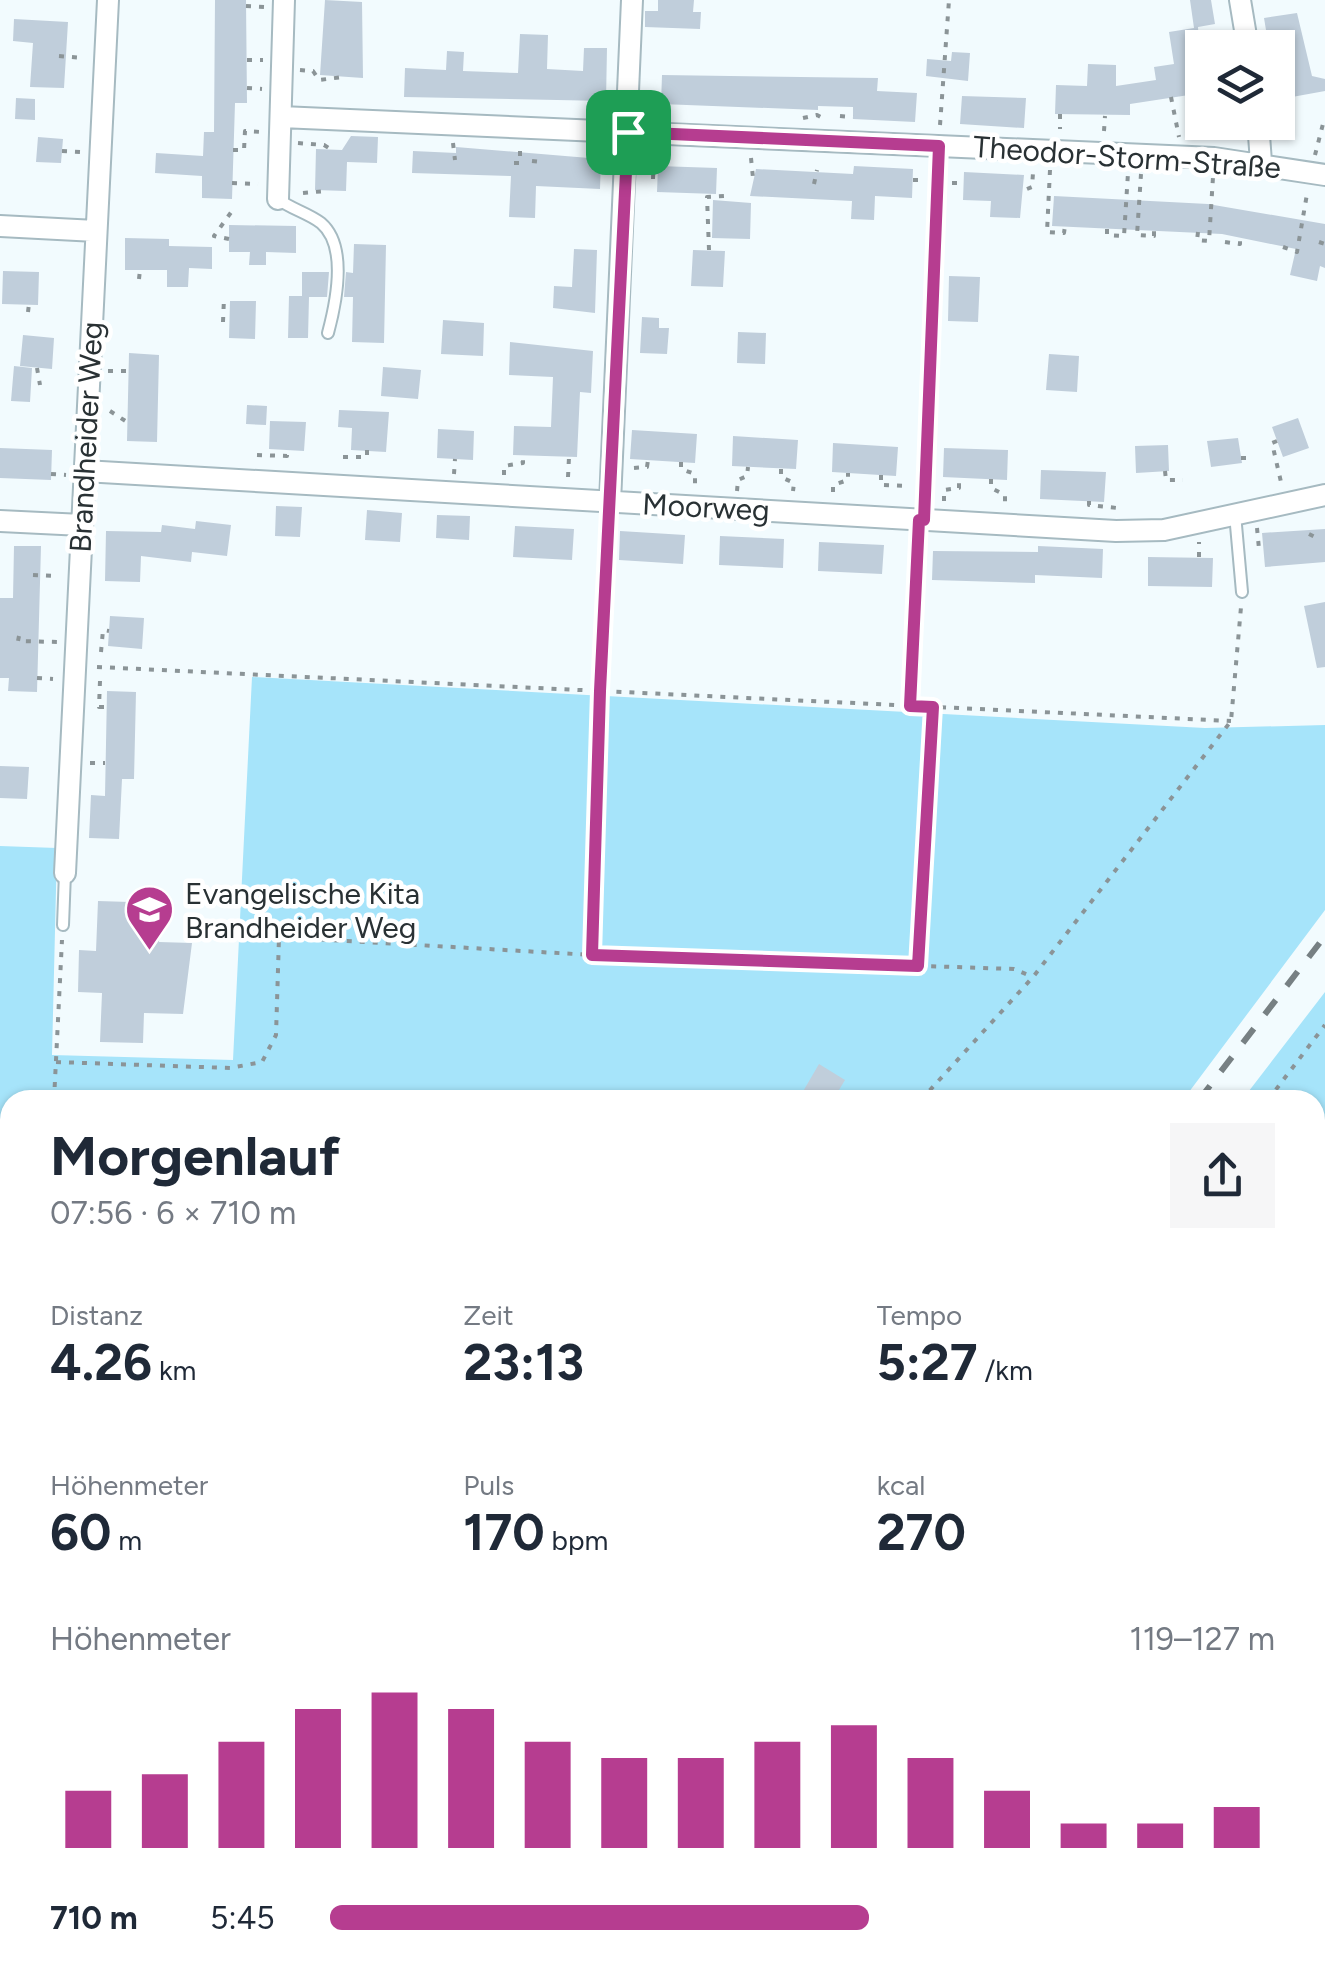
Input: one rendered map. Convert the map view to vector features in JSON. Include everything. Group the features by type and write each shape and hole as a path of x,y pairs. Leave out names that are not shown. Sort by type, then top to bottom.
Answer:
{"street":[{"name":"Brandheider Weg","path":"65,873 108,0"},
{"path":"278,199 284,0"},
{"path":"620,502 632,0"},
{"path":"1240,0 1245,30"},
{"name":"Theodor-Storm-Straße","path":"280,130 628,132 1184,156 1261,162 1318,173"},
{"path":"1259,140 1261,162"},
{"path":"0,226 96,230"},
{"name":"Moorweg","path":"84,471 1164,530 1325,495"},
{"path":"0,521 82,525"}],"lane":[{"path":"278,199 320,223 336,248 334,309 328,332"},
{"path":"1235,514 1242,592"},
{"path":"63,925 65,873"}],"path":[{"path":"910,706 928,520 939,146 949,0"},
{"path":"59,56 81,58"},
{"path":"282,70 313,70 319,80 343,76"},
{"path":"1171,97 1184,156"},
{"path":"840,116 853,117"},
{"path":"1284,246 1296,252 1318,173 1324,120"},
{"path":"234,150 244,150 244,131 280,130 332,150"},
{"path":"1051,150 1047,232 1064,232 1065,226"},
{"path":"1108,229 1107,235 1124,236 1135,154"},
{"path":"1135,154 1137,235 1154,236 1154,230"},
{"path":"1198,232 1197,240 1208,240 1214,158"},
{"path":"532,162 542,162"},
{"path":"814,184 817,170"},
{"path":"913,180 925,180"},
{"path":"952,182 964,183"},
{"path":"710,250 707,197 726,196"},
{"path":"229,239 214,236 232,212"},
{"path":"1225,242 1240,244 1240,240"},
{"path":"140,270 140,279"},
{"path":"224,298 224,322"},
{"path":"28,312 29,304"},
{"path":"37,368 40,385"},
{"path":"1277,441 1272,442 1287,506"},
{"path":"257,455 287,456 287,450"},
{"path":"344,456 367,457 367,450"},
{"path":"503,496 504,466 522,463 523,455"},
{"path":"1241,458 1249,458"},
{"path":"592,955 600,691 620,502 632,468 647,467 648,460"},
{"path":"681,462 681,469 696,474 694,506"},
{"path":"781,468 780,477 794,483 792,512"},
{"path":"1165,471 1166,480 1183,480"},
{"path":"832,514 833,485 848,480 848,473"},
{"path":"882,475 881,484 909,486"},
{"path":"928,520 944,490 959,488 960,478"},
{"path":"991,479 990,488 1005,495 1004,524"},
{"path":"32,575 79,577"},
{"path":"930,1090 1034,977 1231,722 1242,592"},
{"path":"101,652 102,630 109,630"},
{"path":"19,636 18,641 76,643"},
{"path":"75,666 1231,722"},
{"path":"100,681 98,707 107,707"},
{"path":"918,966 933,707"},
{"path":"55,1090 63,925"},
{"path":"56,1062 230,1068 262,1062 276,1035 278,937 592,955 1014,969 1034,977"},
{"path":"1276,1090 1325,1025"}],"shaded area":[{"path":"252,677 1205,728 1325,725 1325,910 1190,1090 0,1090 0,846 57,848 52,1055 233,1060"},
{"path":"1325,992 1325,1090 1250,1090"}],"building":[{"path":"215,0 246,0 247,103 235,103 232,199 202,198 202,176 155,173 156,153 203,156 204,132 214,132"},
{"path":"325,0 362,2 363,78 320,75"},
{"path":"658,0 694,0 693,12 701,12 700,29 645,27 645,11 658,11"},
{"path":"1190,0 1211,0 1215,24 1185,30 1185,96 1130,104 1130,115 1055,114 1056,85 1087,86 1088,64 1116,65 1116,86 1156,80 1154,67 1174,64 1169,32 1194,28"},
{"path":"1297,13 1312,76 1325,79 1325,91 1295,96 1295,30 1266,30 1264,18"},
{"path":"14,19 68,22 64,88 30,87 33,43 13,41"},
{"path":"520,34 548,35 547,69 583,71 584,48 607,48 606,101 404,97 405,68 446,70 447,51 464,52 463,71 518,73"},
{"path":"952,52 970,53 968,81 926,76 927,59 951,61"},
{"path":"662,75 878,78 877,91 917,93 915,122 853,119 853,107 818,106 818,110 661,104"},
{"path":"962,96 1026,98 1024,128 960,124"},
{"path":"16,98 35,99 35,120 15,119"},
{"path":"351,136 378,137 377,163 347,162 346,191 315,190 316,149 342,150"},
{"path":"38,137 63,139 61,163 36,162"},
{"path":"456,147 601,159 600,189 536,186 535,218 509,217 511,176 412,173 413,151 456,153"},
{"path":"658,166 717,168 716,194 657,192"},
{"path":"854,166 913,169 912,198 875,196 874,220 851,219 852,201 750,196 756,169 853,174"},
{"path":"964,172 1024,175 1020,218 990,217 991,201 963,200"},
{"path":"1054,196 1208,204 1325,224 1325,268 1320,266 1317,281 1290,275 1296,249 1222,234 1052,226"},
{"path":"713,200 751,203 750,239 712,238"},
{"path":"229,225 296,226 296,253 266,252 266,265 249,265 250,252 229,252"},
{"path":"125,238 169,239 169,246 212,247 212,269 189,268 188,287 167,287 167,270 125,270"},
{"path":"354,244 386,245 384,343 352,342 353,297 344,297 346,272 353,273"},
{"path":"574,249 597,250 595,313 553,308 554,286 572,287"},
{"path":"693,250 725,251 723,287 691,286"},
{"path":"3,271 39,272 38,305 2,304"},
{"path":"302,272 329,272 327,297 309,297 308,338 288,338 289,296 302,296"},
{"path":"949,276 980,277 978,322 948,321"},
{"path":"230,301 256,301 255,339 229,338"},
{"path":"642,317 659,318 659,328 669,328 667,354 640,353"},
{"path":"443,320 484,323 483,356 441,354"},
{"path":"738,332 766,333 765,364 737,363"},
{"path":"23,335 54,338 52,369 20,366"},
{"path":"510,342 593,351 591,393 580,392 577,457 513,455 514,426 551,427 553,377 509,375"},
{"path":"129,353 159,355 157,442 127,441"},
{"path":"1049,354 1079,356 1077,392 1046,390"},
{"path":"14,366 32,368 30,402 11,401"},
{"path":"383,367 421,370 418,399 381,396"},
{"path":"247,405 267,406 266,425 246,424"},
{"path":"339,410 389,412 386,452 351,450 352,428 338,427"},
{"path":"1298,418 1309,448 1283,457 1272,427"},
{"path":"270,421 306,422 304,451 269,449"},
{"path":"438,429 474,431 473,460 437,458"},
{"path":"632,430 697,434 695,463 630,459"},
{"path":"733,436 798,440 796,469 732,466"},
{"path":"1238,438 1242,463 1211,467 1207,441"},
{"path":"833,443 898,447 896,476 832,472"},
{"path":"1168,445 1169,471 1136,473 1135,446"},
{"path":"0,448 52,450 51,480 0,478"},
{"path":"944,448 1008,450 1007,480 943,477"},
{"path":"1041,470 1106,472 1104,502 1040,499"},
{"path":"276,506 302,507 300,537 275,536"},
{"path":"367,510 402,513 400,542 365,540"},
{"path":"437,515 470,516 469,540 436,538"},
{"path":"196,521 231,525 227,556 192,552 191,562 141,556 140,582 105,581 106,531 161,532 162,525 195,529"},
{"path":"515,526 574,529 572,560 513,557"},
{"path":"1325,529 1325,562 1265,567 1262,533"},
{"path":"620,531 685,535 683,564 619,560"},
{"path":"720,536 784,539 783,568 719,565"},
{"path":"819,542 884,545 882,574 818,571"},
{"path":"14,546 41,546 37,692 8,691 9,678 0,678 0,598 13,598"},
{"path":"1038,546 1103,549 1102,578 1035,575 1035,583 932,580 933,551 1038,552"},
{"path":"1148,557 1213,558 1212,587 1148,586"},
{"path":"1325,602 1325,667 1317,668 1304,606"},
{"path":"110,616 144,618 142,649 108,646"},
{"path":"107,691 136,692 134,779 122,779 119,839 89,838 91,795 105,796"},
{"path":"0,766 29,767 27,799 0,798"},
{"path":"98,901 130,902 129,921 160,922 159,942 192,943 183,1014 144,1013 143,1043 100,1042 102,993 78,992 79,950 96,951"},
{"path":"819,1064 845,1080 839,1090 804,1090"}],"railway":[{"path":"1207,1090 1325,936"}],"place":[{"name":"Evangelische Kita Brandheider Weg","path":"150,952"}],"route":[{"path":"628,132 939,146 924,520 919,520 910,706 933,707 918,966 592,955 600,691 628,132"}]}
